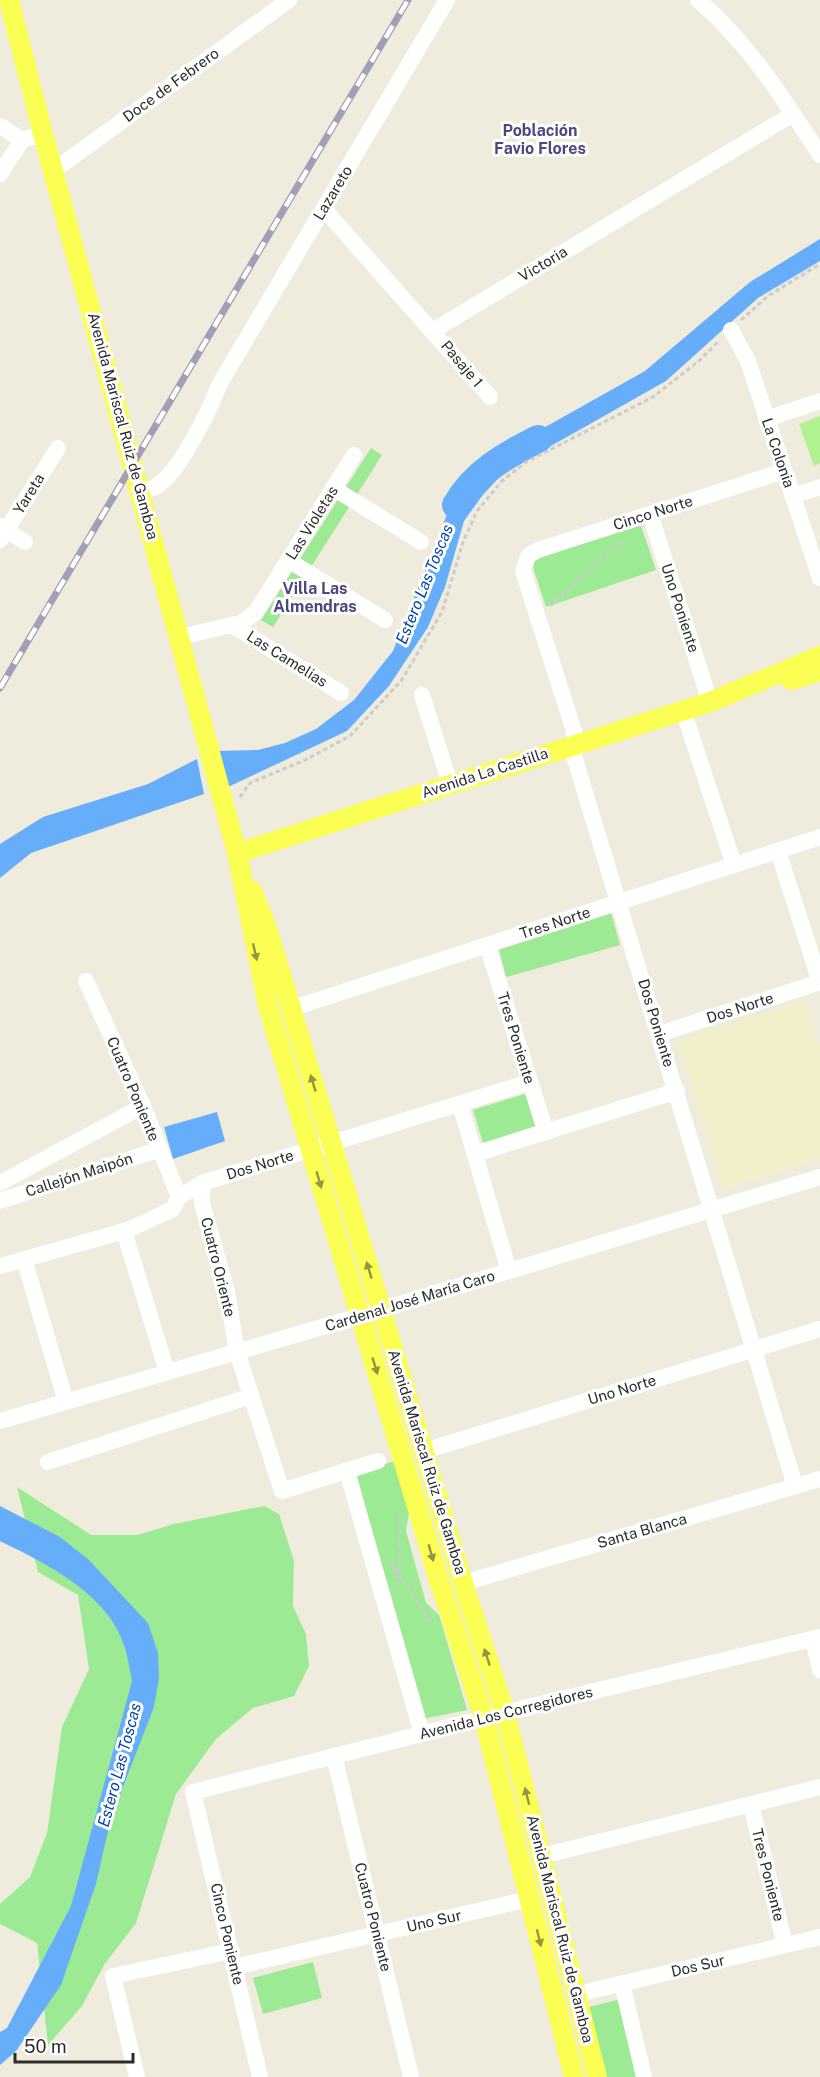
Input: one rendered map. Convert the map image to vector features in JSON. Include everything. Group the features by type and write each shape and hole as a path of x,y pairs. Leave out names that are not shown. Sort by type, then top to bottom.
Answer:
{"main road":[{"name":"Avenida Mariscal Ruiz de Gamboa","path":"9,0 237,853 268,1006 360,1316 484,1719 574,2077"},
{"name":"Avenida La Castilla","path":"237,853 711,702 820,656"},
{"name":"Avenida La Castilla","path":"733,694 762,689 820,671"},
{"name":"Avenida Mariscal Ruiz de Gamboa","path":"237,853 267,928 463,1583 505,1713 597,2077"}],"street":[{"name":"Doce de Febrero","path":"53,171 289,0"},
{"name":"Lazareto","path":"141,491 164,464 198,411 219,385 447,0"},
{"path":"698,0 726,24 793,114 820,155"},
{"name":"Victoria","path":"434,330 793,114"},
{"path":"0,126 22,140"},
{"path":"0,174 22,140 43,134"},
{"path":"324,209 434,330"},
{"name":"Pasaje 1","path":"434,330 490,397"},
{"name":"La Colonia","path":"730,330 748,361 820,579"},
{"path":"766,419 820,401"},
{"name":"Yareta","path":"2,532 58,448"},
{"name":"Las Violetas","path":"179,637 241,623 256,612 354,455"},
{"name":"Cinco Norte","path":"525,560 538,550 784,471"},
{"path":"792,496 820,487"},
{"path":"333,488 421,542"},
{"name":"Uno Poniente","path":"650,514 711,702"},
{"path":"2,532 25,542"},
{"path":"288,560 385,620"},
{"name":"Dos Poniente","path":"525,560 523,571 574,731 574,756 795,1486"},
{"name":"Las Camelias","path":"232,625 341,693"},
{"path":"422,695 450,784"},
{"path":"683,710 734,865"},
{"name":"Tres Norte","path":"290,1008 820,837"},
{"path":"778,851 820,982"},
{"name":"Tres Poniente","path":"487,945 546,1132"},
{"name":"Cuatro Poniente","path":"86,981 143,1107 158,1150 179,1197"},
{"name":"Dos Norte","path":"659,1034 820,982"},
{"name":"Dos Norte","path":"0,1266 124,1231 173,1209 179,1197 202,1183 530,1082"},
{"path":"475,1154 677,1091"},
{"path":"460,1104 509,1271"},
{"name":"Callejón Maipón","path":"0,1183 143,1107"},
{"name":"Callejón Maipón","path":"0,1201 158,1150"},
{"name":"Cardenal José María Caro","path":"0,1421 381,1310 820,1177"},
{"name":"Cuatro Oriente","path":"202,1183 202,1203 227,1292 237,1352"},
{"path":"124,1231 167,1372"},
{"path":"24,1259 66,1402"},
{"name":"Uno Norte","path":"424,1451 820,1329"},
{"path":"237,1352 282,1491 378,1461"},
{"path":"48,1462 251,1396"},
{"path":"347,1471 423,1734"},
{"name":"Santa Blanca","path":"463,1583 820,1479"},
{"path":"816,1638 820,1670"},
{"name":"Avenida Los Corregidores","path":"193,1792 505,1713 816,1638"},
{"name":"Cuatro Poniente","path":"334,1756 411,2077"},
{"path":"542,1856 820,1787"},
{"name":"Cinco Poniente","path":"193,1792 260,2077"},
{"name":"Tres Poniente","path":"751,1804 785,1945"},
{"name":"Uno Sur","path":"137,2077 113,1976 232,1959 377,1934 529,1899"},
{"name":"Dos Sur","path":"577,1994 820,1937"},
{"path":"622,1984 644,2077"}],"path":[{"path":"225,811 250,783 305,760 350,736 401,681 442,612 463,542 477,511 502,481 526,462 653,397 699,361 768,296 820,264"},
{"path":"537,618 624,538"},
{"path":"395,1591 399,1572 399,1505"},
{"path":"385,1556 399,1572 430,1622"}],"shaded area":[{"path":"805,999 820,1045 820,1159 724,1190 677,1041"}],"green space":[{"path":"820,416 820,463 814,466 799,424"},
{"path":"371,448 382,455 273,627 261,620"},
{"path":"640,523 656,570 546,607 531,561"},
{"path":"611,913 620,945 506,977 498,945"},
{"path":"525,1094 535,1126 483,1143 473,1110"},
{"path":"394,1461 409,1513 406,1531 426,1603 439,1615 467,1710 423,1719 356,1474"},
{"path":"17,1487 91,1535 137,1535 174,1524 264,1506 279,1514 294,1561 293,1606 306,1634 309,1666 294,1696 253,1708 216,1739 176,1794 136,1923 104,1965 82,2006 48,2045 37,1943 0,1924 0,1904 30,1877 47,1833 62,1727 89,1669 78,1595 38,1572"},
{"path":"313,1962 322,1998 263,2014 253,1978"},
{"path":"622,1999 639,2077 605,2077 588,2007"}],"water":[{"path":"820,239 820,261 758,298 666,381 503,473 464,521 445,587 428,627 389,686 347,731 226,788 216,751 258,750 285,743 316,729 354,700 393,651 448,512 469,484 531,435 645,371 750,282"},
{"path":"197,759 204,794 31,853 0,878 0,844 43,817 148,784"},
{"path":"217,1112 225,1141 173,1159 164,1127"},
{"path":"0,1506 60,1537 88,1559 148,1623 158,1653 159,1678 154,1707 111,1818 96,1884 61,1985 16,2051 0,2065 0,2032 7,2028 71,1906 132,1681 125,1648 117,1629 91,1596 56,1571 0,1541"}],"waterway":[{"name":"Estero Las Toscas","path":"456,505 481,474 503,458 538,439"}],"railway":[{"path":"0,688 408,0"}],"district":[{"name":"Población Favio Flores","path":"540,139"},
{"name":"Villa Las Almendras","path":"315,597"}]}
